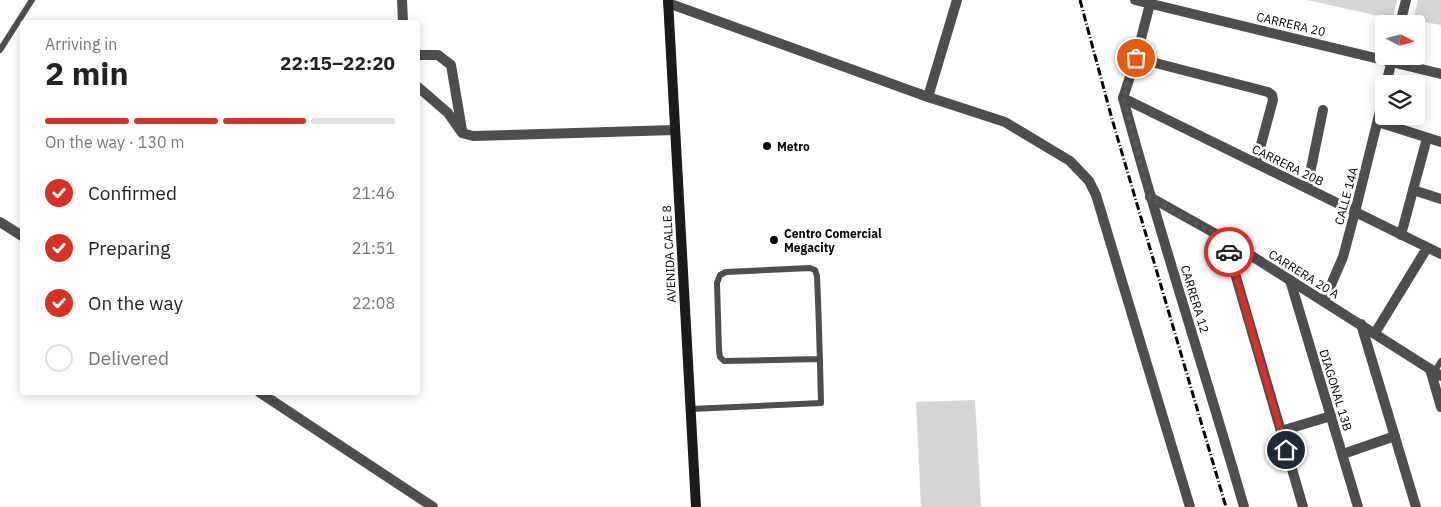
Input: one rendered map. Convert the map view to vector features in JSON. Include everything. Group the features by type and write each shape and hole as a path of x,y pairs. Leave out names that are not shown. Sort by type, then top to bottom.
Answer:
{"main road":[{"name":"AVENIDA CALLE 8","path":"668,2 696,507"}],"street":[{"path":"402,0 403,20"},
{"path":"928,97 957,0"},
{"name":"CARRERA 20","path":"1135,0 1375,54"},
{"path":"1402,15 1406,0"},
{"path":"668,2 928,97 1005,122 1036,146 1070,161 1089,181 1096,195 1190,507"},
{"path":"1123,98 1136,58 1150,2"},
{"path":"420,55 438,55 451,65 462,133"},
{"path":"1136,58 1268,92 1272,95 1273,100 1256,163"},
{"name":"CARRERA 20","path":"1413,65 1441,74"},
{"path":"420,89 448,113 462,133 473,136 674,130"},
{"name":"CARRERA 20B","path":"1123,98 1441,254"},
{"name":"CARRERA 12","path":"1123,98 1150,198 1244,507"},
{"path":"1307,188 1323,110"},
{"name":"CALLE 14A","path":"1324,301 1342,256 1377,125"},
{"path":"1387,125 1441,142"},
{"path":"1402,235 1427,138"},
{"path":"1413,190 1441,199"},
{"name":"CARRERA 20 A","path":"1150,198 1225,239 1435,372"},
{"path":"0,222 20,235"},
{"path":"1225,239 1303,507"},
{"path":"1375,333 1427,248"},
{"name":"DIAGONAL 13B","path":"1290,280 1358,507"},
{"path":"1361,324 1416,507"},
{"path":"1435,372 1441,407"},
{"path":"264,395 433,507"},
{"path":"1281,431 1331,416"},
{"path":"1343,454 1395,436"}],"lane":[{"path":"0,50 32,0"},
{"path":"690,409 821,404 820,359 817,276 815,270 810,268 726,272 720,275 717,282 718,350 720,357 724,361 820,359"},
{"path":"1435,372 1441,361"}],"shaded area":[{"path":"1307,0 1397,0 1394,15 1375,15"},
{"path":"1418,0 1441,0 1441,25 1425,22 1425,15 1414,15"},
{"path":"975,400 981,507 921,507 916,402"}],"railway":[{"path":"1080,0 1112,119 1226,507"}],"way so far":[{"path":"1136,58 1123,98 1150,198 1225,239 1229,252"}],"place":[{"name":"Metro","path":"767,146"},
{"name":"Centro Comercial Megacity","path":"774,240"}],"route":[{"path":"1229,252 1286,450"}]}
